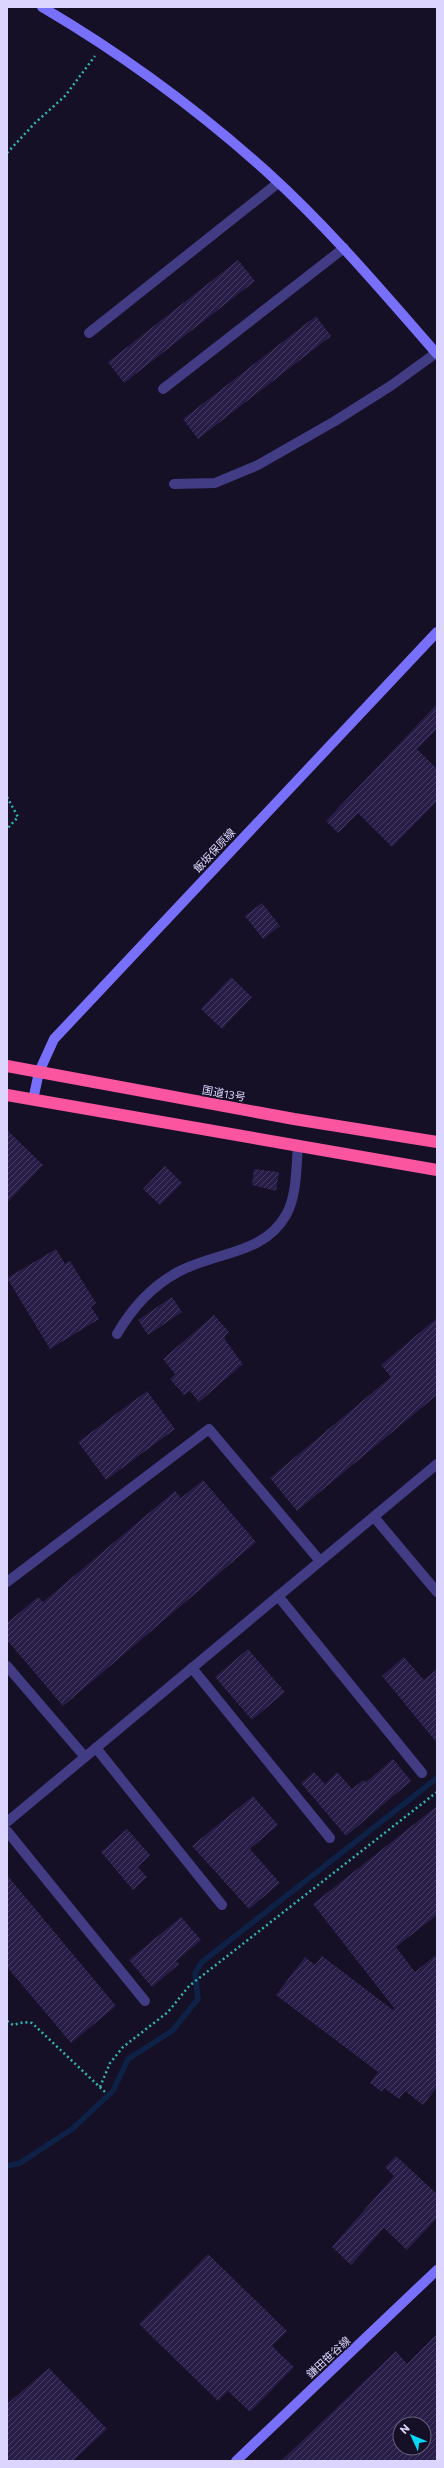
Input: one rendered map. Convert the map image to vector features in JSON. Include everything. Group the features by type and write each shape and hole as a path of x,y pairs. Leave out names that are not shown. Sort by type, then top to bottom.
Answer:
{"highway":[{"name":"国道13号","path":"7,1066 294,1119 437,1142"},
{"path":"7,1095 437,1170"}],"street":[{"path":"42,7 103,44 216,128 278,183 344,248 436,353 392,385 335,421 258,465 215,483 174,484"},
{"path":"89,333 278,183"},
{"path":"163,389 344,248"},
{"name":"飯坂保原線","path":"33,1100 39,1072 54,1039 437,632"},
{"path":"117,1334 128,1315 152,1290 180,1271 270,1237 287,1214 293,1197 298,1146"},
{"path":"7,1582 209,1429 320,1561"},
{"path":"7,1822 437,1464"},
{"path":"374,1516 437,1592"},
{"path":"278,1596 422,1773"},
{"path":"7,1666 85,1757"},
{"path":"192,1668 330,1838"},
{"path":"96,1748 222,1905"},
{"path":"7,1831 145,2001"},
{"name":"鎌田笹谷線","path":"236,2461 437,2270"}],"path":[{"path":"7,153 35,123 65,96 103,44"},
{"path":"7,797 18,817 7,829"},
{"path":"100,2087 110,2063 123,2047 168,2012 189,1986 437,1792"},
{"path":"7,2021 13,2025 24,2022 32,2023 105,2092"}],"building":[{"path":"238,260 255,281 124,383 108,362"},
{"path":"316,316 331,336 198,439 183,419"},
{"path":"437,704 437,729 417,749 437,769 437,801 392,847 358,813 338,833 326,821"},
{"path":"262,903 280,926 263,939 245,916"},
{"path":"231,977 252,997 222,1029 201,1009"},
{"path":"7,1130 43,1165 7,1203"},
{"path":"165,1166 182,1183 160,1205 143,1189"},
{"path":"254,1169 279,1172 276,1191 252,1185"},
{"path":"56,1249 65,1264 70,1261 96,1303 91,1307 99,1319 50,1349 7,1278"},
{"path":"172,1297 182,1312 148,1335 138,1320"},
{"path":"214,1315 229,1332 225,1336 225,1340 243,1364 199,1402 190,1391 184,1395 170,1379 175,1374 163,1359"},
{"path":"437,1318 437,1395 297,1511 270,1478 391,1377 381,1365"},
{"path":"147,1391 175,1429 106,1480 78,1442"},
{"path":"203,1480 256,1542 63,1706 7,1640 7,1623 38,1597 43,1602 175,1491 181,1498"},
{"path":"248,1649 285,1692 252,1720 215,1677"},
{"path":"404,1657 424,1680 437,1669 437,1743 382,1676"},
{"path":"393,1759 411,1781 346,1836 301,1783 314,1772 325,1784 337,1772 352,1789 363,1780 366,1782"},
{"path":"253,1796 278,1825 250,1849 280,1883 249,1909 192,1846"},
{"path":"437,1806 437,1915 396,1947 415,1972 437,1954 437,2087 423,2105 405,2091 399,2099 384,2088 382,2092 370,2083 378,2072 276,1995 305,1957 315,1965 322,1956 393,2010 394,2008 313,1904"},
{"path":"127,1829 150,1855 138,1867 147,1877 133,1890 101,1852"},
{"path":"7,1875 116,2006 71,2043 7,1967"},
{"path":"181,1917 201,1940 176,1961 179,1964 152,1987 129,1960"},
{"path":"396,2156 437,2194 437,2218 407,2250 384,2228 351,2265 332,2247 394,2176 385,2167"},
{"path":"208,2254 287,2331 272,2346 294,2367 250,2412 228,2391 218,2401 139,2324"},
{"path":"437,2334 437,2461 281,2461 396,2351 407,2364"},
{"path":"49,2368 107,2429 73,2461 7,2461 7,2404"}],"waterway":[{"path":"7,2166 20,2163 72,2129 113,2091 128,2059 172,2031 198,1999 195,1973 202,1962 437,1778"}]}
